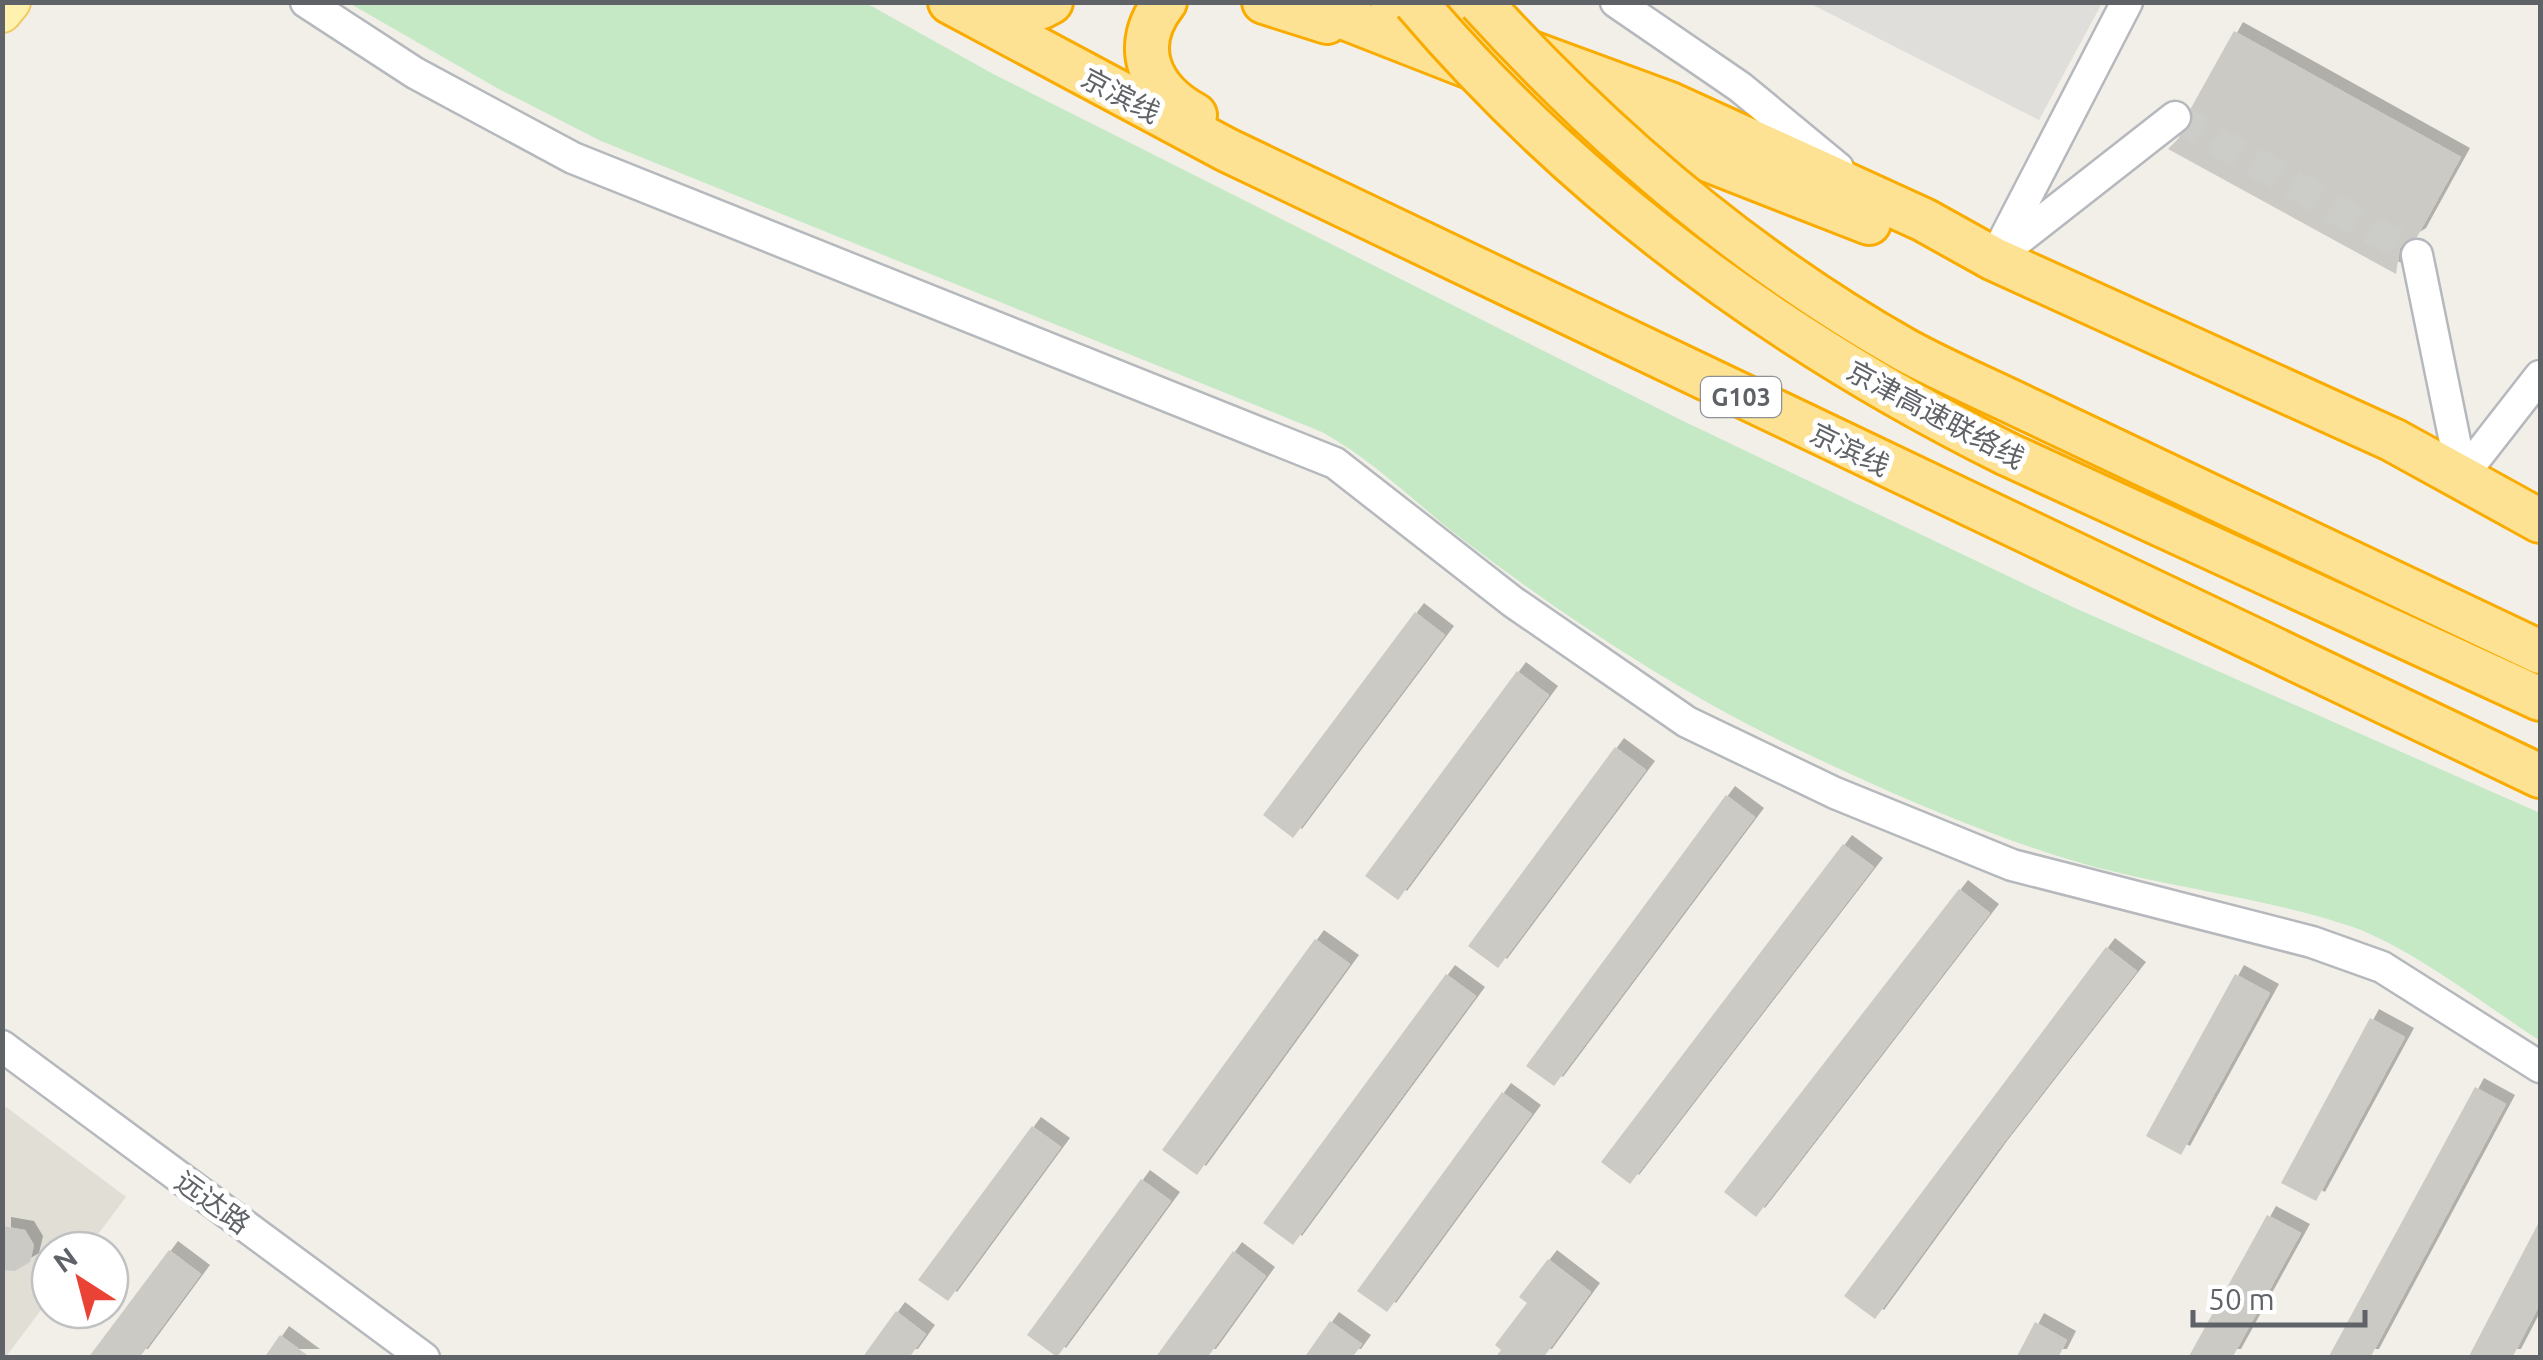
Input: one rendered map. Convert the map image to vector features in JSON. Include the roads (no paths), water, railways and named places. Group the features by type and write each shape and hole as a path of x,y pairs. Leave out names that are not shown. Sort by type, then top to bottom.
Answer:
{"highway":[{"name":"京滨线","path":"950,2 1227,150 2540,776"},
{"path":"977,2 1004,13 1026,13 1051,2"},
{"path":"1165,2 1152,18 1145,38 1146,62 1153,79 1187,111 1294,169 1335,202"},
{"path":"1264,2 1401,15 1922,243 1994,259"},
{"path":"1304,2 1401,15 1670,104 2462,476 2540,521"},
{"name":"京津高速联络线","path":"1480,2 1631,152 1788,276 1909,352 2540,652"},
{"name":"京津高速联络线","path":"1401,15 1712,279 1844,368 2008,454 2540,699"}],"main road":[{"path":"2,13 11,2"}],"street":[{"path":"306,2 415,73 573,158 1335,463 1513,602 1687,722 1835,793 2012,865 2312,942 2382,967 2540,1067"},
{"path":"1616,2 1740,87 1872,196"},
{"path":"1994,259 2127,2"},
{"path":"1994,259 2175,116"},
{"path":"2418,255 2462,476"},
{"path":"2462,476 2540,376"},
{"name":"远达路","path":"2,1046 424,1358"}],"tunnel":[{"path":"2175,117 2417,255"}]}
